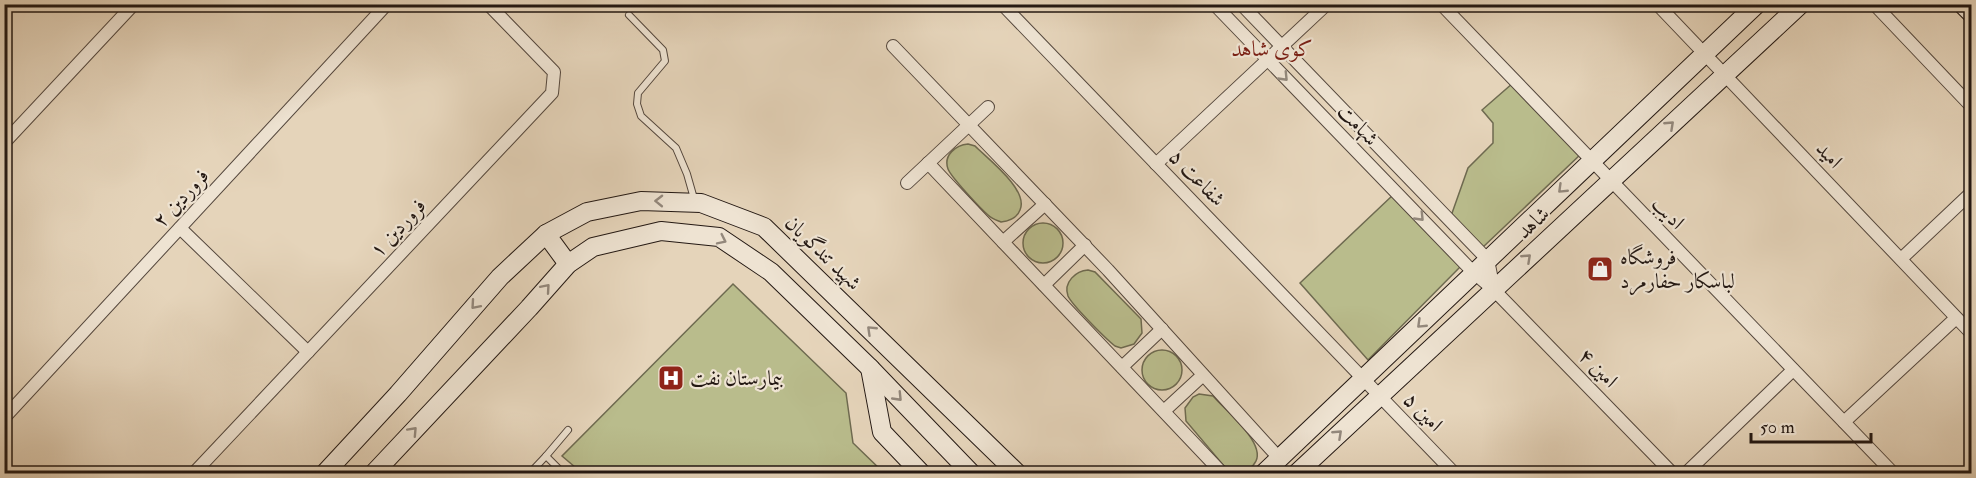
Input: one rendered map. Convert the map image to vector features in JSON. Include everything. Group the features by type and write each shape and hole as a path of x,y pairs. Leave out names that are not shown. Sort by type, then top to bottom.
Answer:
{"main road":[{"name":"شاهد","path":"1263,474 1757,4"},
{"name":"شاهد","path":"1296,474 1801,4"},
{"path":"1962,4 1971,14"},
{"name":"شهید تندگویان","path":"324,474 398,394 500,277 546,234 587,212 641,201 701,203 764,227 1018,474"},
{"path":"373,474 530,308 568,264 593,247 661,231 719,237 771,272 870,368 965,471 987,443"},
{"path":"546,234 568,264"},
{"path":"771,272 789,251"},
{"path":"870,368 882,432 922,474"}],"street":[{"path":"4,142 134,4"},
{"name":"فروردین ۲","path":"4,418 387,4"},
{"name":"فروردین ۱","path":"194,474 552,93 554,72 488,4"},
{"name":"شفاعت ۵","path":"1002,4 1364,378"},
{"name":"شهامت","path":"1214,4 1474,273 1494,290"},
{"name":"شهامت","path":"1241,4 1488,260"},
{"path":"1156,164 1327,4"},
{"name":"ادیب","path":"1440,4 1894,474"},
{"name":"امید","path":"1657,4 1971,334"},
{"path":"1874,4 1971,107"},
{"path":"893,46 1085,246 1279,458"},
{"path":"907,183 988,107"},
{"path":"928,164 1223,474"},
{"path":"1901,259 1971,192"},
{"path":"1003,242 1045,204"},
{"path":"180,228 308,352"},
{"path":"1044,285 1085,246"},
{"path":"1488,260 1494,290"},
{"name":"امین ۴","path":"1494,290 1673,474"},
{"path":"1844,422 1956,318"},
{"path":"1122,367 1162,329"},
{"path":"1685,474 1793,370"},
{"path":"1164,411 1203,375"},
{"name":"امین ۵","path":"1364,378 1455,474"}],"lane":[{"path":"629,15 663,50 665,60 638,93 637,104 641,116 676,148 695,202"},
{"path":"529,474 568,430"},
{"path":"546,456 564,474"}],"green space":[{"path":"1513,83 1582,153 1482,248 1451,216 1468,168 1493,143 1493,123 1482,110"},
{"path":"968,144 975,146 1006,175 1019,193 1020,210 1012,219 1001,222 991,218 950,173 947,164 949,155 959,146"},
{"path":"1394,194 1462,265 1368,360 1300,283"},
{"path":"1043,223 1057,229 1063,243 1057,257 1043,263 1029,257 1023,243 1029,229"},
{"path":"1088,270 1095,272 1141,319 1142,333 1134,344 1121,348 1115,346 1082,314 1068,296 1067,286 1072,278"},
{"path":"733,284 846,393 853,443 884,473 582,473 562,456"},
{"path":"1162,350 1176,356 1182,370 1176,384 1162,390 1148,384 1142,370 1148,356"},
{"path":"1199,394 1213,396 1250,436 1257,453 1256,461 1250,468 1236,472 1224,466 1186,421 1185,408 1193,397"}],"place":[{"name":"فروشگاه لباسکار حفارمرد","path":"1600,269"},
{"name":"بیمارستان نفت","path":"671,378"}],"district":[{"name":"کوی شاهد","path":"1272,49"}]}
